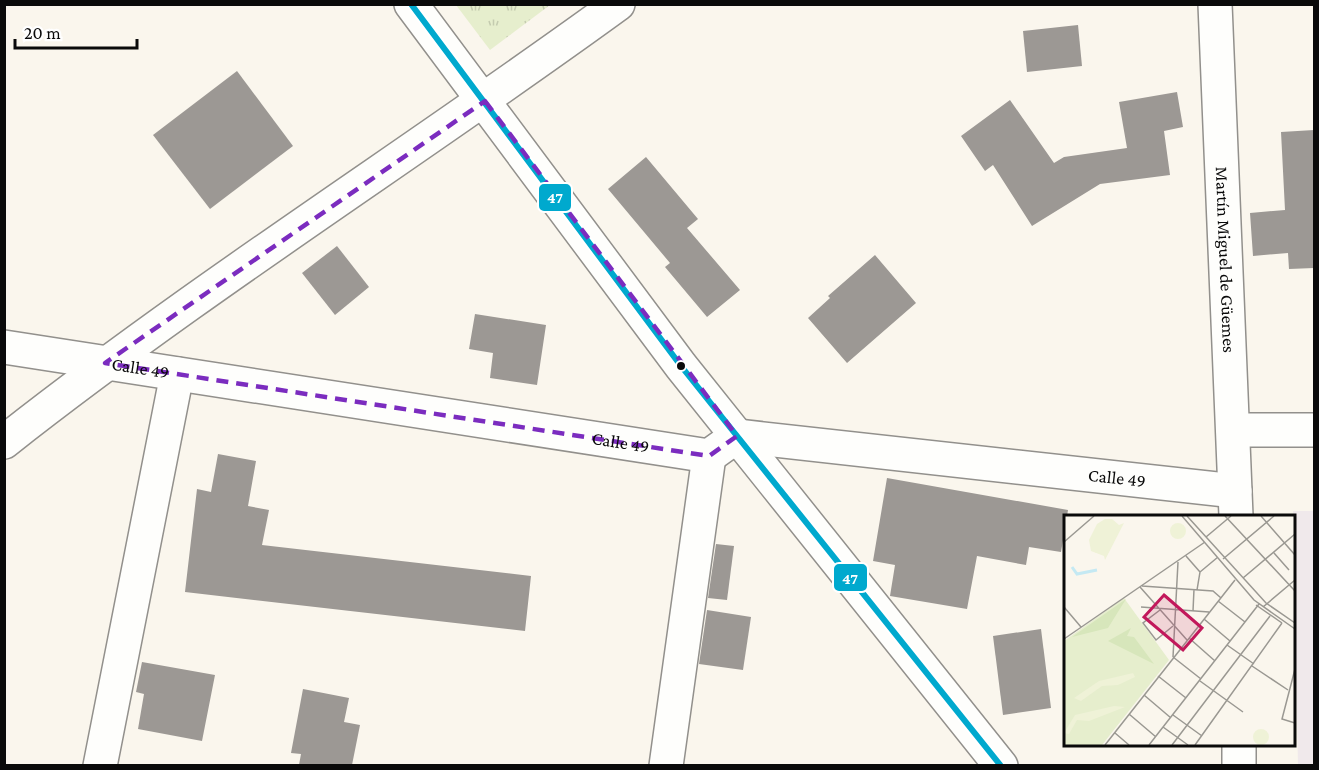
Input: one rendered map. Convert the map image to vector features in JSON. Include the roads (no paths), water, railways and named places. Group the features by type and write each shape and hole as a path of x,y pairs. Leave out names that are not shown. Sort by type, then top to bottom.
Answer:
{"street":[{"path":"411,4 681,366 1001,765"},
{"path":"4,441 105,363 485,101 618,4"},
{"name":"Martín Miguel de Güemes","path":"1215,4 1236,504"},
{"name":"Calle 49","path":"4,347 709,456"},
{"path":"100,765 177,374"},
{"path":"1233,430 1314,430"},
{"path":"666,765 709,456 737,436"},
{"name":"Calle 49","path":"737,436 1236,504"},
{"path":"1239,746 1239,765"}]}
